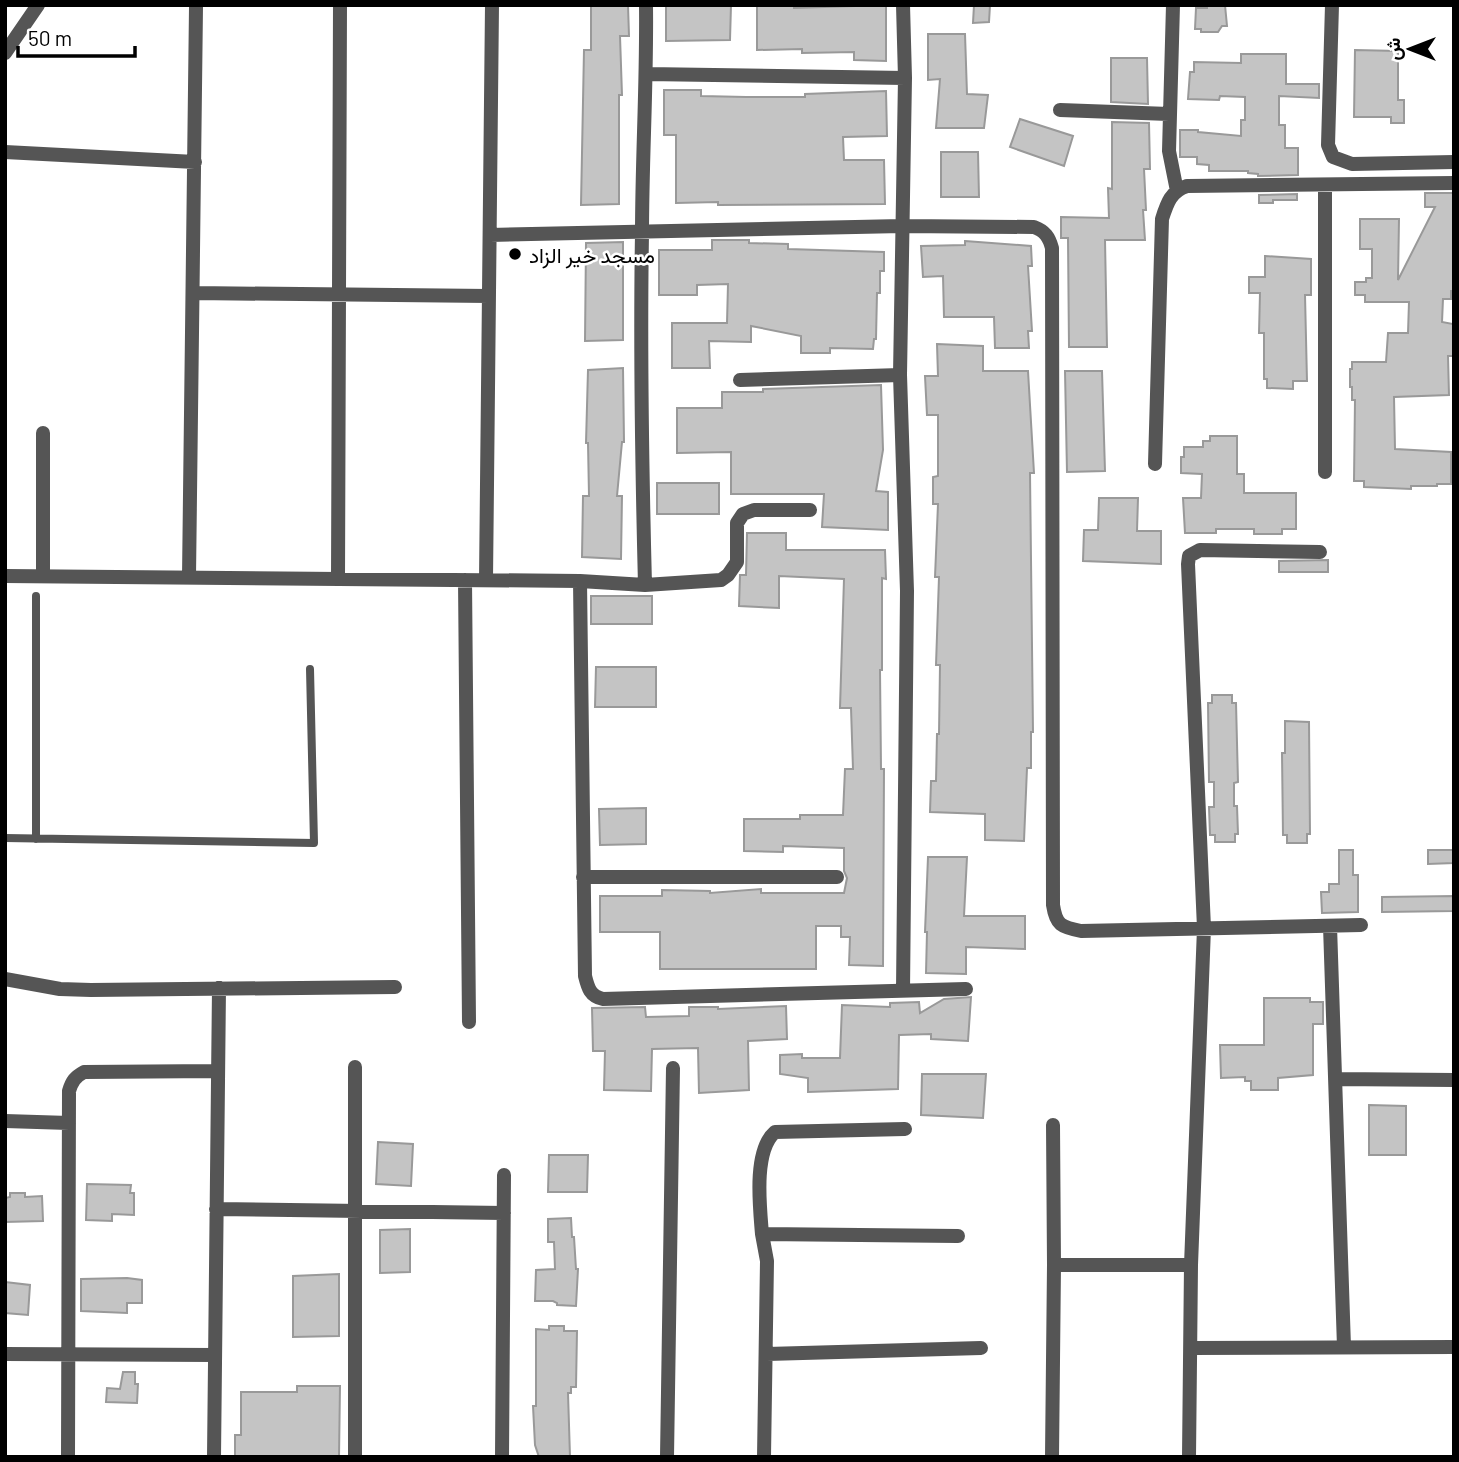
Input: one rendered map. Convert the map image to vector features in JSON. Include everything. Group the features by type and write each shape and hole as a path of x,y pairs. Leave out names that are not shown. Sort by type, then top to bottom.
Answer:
{"street":[{"path":"5,53 38,5"},
{"path":"338,579 340,5"},
{"path":"486,580 492,5"},
{"path":"645,585 640,399 646,5"},
{"path":"903,5 905,78 900,375 907,591 903,991"},
{"path":"1173,5 1169,151 1177,191"},
{"path":"1332,5 1328,145 1333,156 1352,164 1454,162"},
{"path":"190,577 196,7"},
{"path":"647,74 905,78"},
{"path":"1060,110 1170,114"},
{"path":"5,152 195,162"},
{"path":"1155,464 1163,219 1170,197 1187,186 1454,183"},
{"path":"1325,185 1325,472"},
{"path":"490,235 902,226 1034,227 1045,233 1052,248 1055,918 1059,925 1081,931 1361,925"},
{"path":"193,293 489,296"},
{"path":"740,380 900,375"},
{"path":"43,433 43,576"},
{"path":"5,576 580,581 645,585 721,580 729,575 737,562 737,523 743,513 754,510 810,510"},
{"path":"1189,1457 1191,1265 1204,928 1189,556 1194,552 1212,549 1320,552"},
{"path":"465,580 469,1022"},
{"path":"580,581 585,976 589,991 596,997 966,989"},
{"path":"583,877 837,877"},
{"path":"1329,926 1343,1348"},
{"path":"5,979 60,989 395,987"},
{"path":"214,1457 219,988"},
{"path":"355,1067 355,1457"},
{"path":"667,1457 673,1068"},
{"path":"68,1457 71,1083 84,1072 217,1070"},
{"path":"1335,1079 1454,1080"},
{"path":"5,1121 69,1122"},
{"path":"1052,1457 1053,1125"},
{"path":"764,1457 767,1261 759,1187 765,1149 771,1135 775,1132 905,1129"},
{"path":"502,1457 504,1175"},
{"path":"216,1209 504,1213"},
{"path":"762,1234 958,1236"},
{"path":"1054,1265 1191,1265"},
{"path":"767,1354 981,1348"},
{"path":"1191,1348 1454,1348"},
{"path":"5,1354 215,1355"}],"lane":[{"path":"36,596 36,839"},
{"path":"5,838 314,844 310,669"}],"building":[{"path":"591,5 628,5 629,36 620,36 622,95 619,95 619,204 581,205 584,50 591,50"},
{"path":"666,5 731,5 730,40 666,41"},
{"path":"757,5 794,5 794,8 886,5 886,61 854,60 854,52 757,50"},
{"path":"974,5 990,5 989,22 973,23"},
{"path":"1207,5 1225,5 1227,26 1222,26 1218,32 1201,32 1201,29 1195,29 1196,8 1207,8"},
{"path":"928,34 965,34 967,94 988,95 984,128 936,128 940,79 928,80"},
{"path":"1355,50 1398,51 1398,100 1404,100 1404,123 1391,123 1391,117 1354,117"},
{"path":"1241,54 1286,54 1286,84 1319,84 1319,98 1279,96 1279,125 1285,125 1285,148 1298,148 1298,175 1258,176 1248,171 1209,171 1209,165 1197,164 1197,157 1180,157 1180,130 1241,136 1241,120 1245,120 1245,97 1188,99 1190,72 1194,72 1194,62 1241,63"},
{"path":"1111,58 1147,58 1148,104 1111,102"},
{"path":"664,90 701,90 701,96 746,97 805,97 805,94 886,91 887,136 843,137 844,160 884,160 885,204 676,203 676,135 664,135"},
{"path":"1020,119 1073,136 1064,166 1010,147"},
{"path":"1112,122 1149,123 1150,169 1144,169 1145,240 1105,240 1107,347 1069,347 1068,238 1061,238 1061,217 1109,218"},
{"path":"941,152 978,152 979,197 941,197"},
{"path":"1425,193 1454,193 1454,291 1451,291 1451,299 1443,299 1442,322 1453,324 1454,356 1448,356 1449,395 1394,397 1395,449 1451,452 1451,484 1411,486 1411,489 1364,487 1364,481 1354,481 1355,400 1352,400 1350,369 1352,362 1386,362 1388,333 1408,333 1409,302 1365,302 1365,295 1355,295 1355,282 1366,282 1366,278 1372,278 1372,249 1360,249 1360,219 1399,219 1398,280 1435,207 1425,207"},
{"path":"1297,194 1297,200 1259,203 1259,195"},
{"path":"712,240 788,244 788,249 884,252 884,271 880,271 880,293 877,293 876,339 873,349 830,348 830,353 801,353 801,336 751,326 751,342 709,341 710,368 672,368 672,323 727,323 728,284 697,285 697,295 659,295 659,250 712,250"},
{"path":"965,241 1031,246 1032,266 1028,266 1032,331 1028,331 1029,348 995,348 994,317 944,317 943,276 923,277 921,246 965,245"},
{"path":"623,242 623,340 585,341 586,243"},
{"path":"1265,256 1311,259 1311,295 1305,295 1307,381 1293,381 1293,389 1267,388 1267,379 1264,379 1264,333 1259,333 1260,293 1249,293 1249,277 1265,277"},
{"path":"937,344 983,346 983,371 1028,371 1034,473 1030,473 1033,732 1031,768 1027,768 1024,841 985,840 985,814 930,812 931,781 936,781 939,734 940,665 936,665 939,577 935,577 938,504 933,504 933,477 938,476 938,415 927,415 925,376 938,376"},
{"path":"623,368 624,442 617,496 622,496 621,559 582,557 583,496 589,496 586,443 588,370"},
{"path":"1065,371 1102,371 1105,471 1067,472"},
{"path":"881,385 883,450 876,491 888,492 888,530 822,527 824,494 731,494 731,452 677,453 677,408 722,408 722,392"},
{"path":"1210,436 1237,436 1237,474 1244,474 1244,493 1296,493 1296,529 1282,529 1282,534 1254,534 1254,529 1216,529 1216,533 1185,533 1183,498 1201,498 1202,474 1181,473 1181,457 1184,457 1184,447 1203,447 1203,441 1210,441"},
{"path":"657,483 719,483 719,514 657,514"},
{"path":"1099,498 1138,498 1137,531 1161,531 1161,564 1083,561 1084,530 1098,530"},
{"path":"747,533 786,533 786,550 885,550 886,579 882,578 880,670 881,769 884,769 883,966 849,965 850,937 841,937 841,926 816,926 816,969 660,969 660,932 600,932 600,896 662,896 662,890 710,893 761,889 761,893 844,893 847,878 844,871 844,848 783,846 783,852 744,851 744,819 800,819 800,815 843,815 845,769 853,769 851,708 840,708 844,579 779,576 779,608 739,606 740,575 746,575"},
{"path":"1328,560 1328,572 1279,572 1279,561"},
{"path":"591,596 652,596 652,624 591,624"},
{"path":"596,667 656,667 656,707 595,707"},
{"path":"1212,695 1232,695 1232,703 1236,703 1238,782 1234,783 1234,806 1237,806 1238,834 1235,834 1235,842 1215,842 1215,835 1210,835 1209,807 1214,807 1214,782 1209,782 1208,703 1212,703"},
{"path":"1285,721 1309,722 1310,834 1307,834 1307,843 1287,843 1287,835 1283,835 1282,753 1285,753"},
{"path":"646,808 646,844 600,845 599,809"},
{"path":"1339,850 1353,850 1353,875 1358,875 1358,912 1322,913 1321,892 1329,892 1329,884 1339,884"},
{"path":"1428,850 1454,850 1454,863 1428,864"},
{"path":"928,857 967,857 964,916 1025,916 1025,949 966,947 966,974 926,973"},
{"path":"1454,896 1454,911 1382,912 1382,897"},
{"path":"971,997 968,1041 931,1039 931,1034 899,1035 898,1089 808,1092 808,1078 780,1074 780,1055 840,1058 842,1005 890,1007 890,1003 919,1002 920,1013 944,999"},
{"path":"1264,998 1310,998 1310,1002 1323,1002 1323,1024 1313,1024 1313,1075 1278,1078 1278,1090 1251,1090 1251,1081 1245,1081 1245,1077 1221,1078 1220,1045 1264,1045"},
{"path":"786,1006 787,1039 748,1041 749,1090 699,1093 698,1048 652,1049 651,1091 604,1090 605,1051 593,1051 592,1008 645,1007 646,1017 689,1016 689,1007 718,1009"},
{"path":"922,1074 986,1074 983,1118 921,1115"},
{"path":"1369,1105 1406,1106 1406,1155 1369,1155"},
{"path":"378,1142 413,1144 411,1186 376,1184"},
{"path":"549,1155 588,1155 587,1192 548,1192"},
{"path":"87,1184 131,1185 130,1193 134,1193 134,1215 112,1214 112,1221 86,1220"},
{"path":"10,1193 25,1193 25,1197 42,1196 43,1221 5,1222 5,1198 10,1197"},
{"path":"571,1218 578,1269 576,1306 557,1305 553,1301 535,1301 536,1270 555,1269 554,1242 548,1242 548,1219"},
{"path":"410,1229 410,1272 380,1273 380,1230"},
{"path":"339,1274 339,1336 293,1337 293,1276"},
{"path":"81,1279 142,1280 142,1303 127,1303 127,1313 81,1311"},
{"path":"5,1282 30,1285 28,1315 5,1313"},
{"path":"549,1326 564,1326 564,1331 577,1331 576,1387 571,1387 571,1393 568,1393 570,1457 539,1457 535,1445 533,1406 536,1406 536,1329 549,1330"},
{"path":"123,1372 135,1372 135,1384 138,1384 137,1403 106,1402 107,1388 120,1389"},
{"path":"297,1386 340,1386 339,1457 235,1457 235,1435 241,1435 241,1392 297,1392"}],"place":[{"name":"مسجد خير الزاد","path":"515,254"}]}
